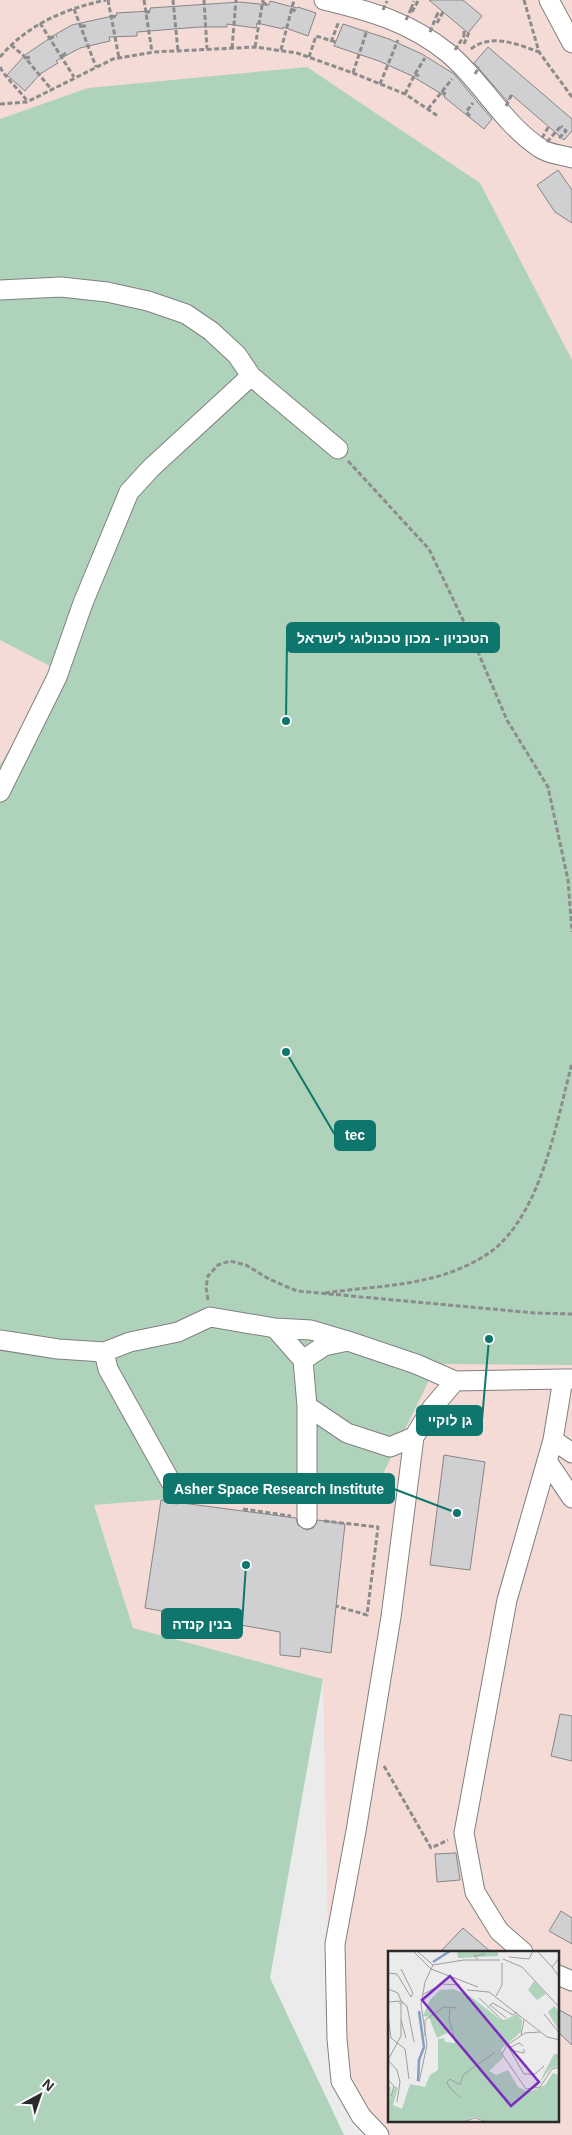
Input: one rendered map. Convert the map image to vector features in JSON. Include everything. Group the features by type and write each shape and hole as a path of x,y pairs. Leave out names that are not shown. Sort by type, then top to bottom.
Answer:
{"street":[{"path":"324,0 397,21 427,37 449,54 468,65 514,128 541,150 572,158"},
{"path":"549,0 572,43"},
{"path":"554,0 572,20"},
{"path":"0,290 61,287 107,292 148,301 186,314 212,331 237,355 251,376 338,449"},
{"path":"0,792 57,678 83,602 129,492 152,468 251,376"},
{"path":"0,1340 58,1349 104,1352 130,1342 178,1332 210,1316 275,1328 312,1330 416,1364 455,1381 568,1379 553,1440 507,1600 464,1832 475,1892 499,1931 522,1951"},
{"path":"275,1328 303,1360 307,1406 307,1518"},
{"path":"303,1360 324,1346 348,1341"},
{"path":"104,1352 108,1369 177,1493"},
{"path":"379,2135 361,2116 341,2081 337,2039 335,1944 391,1617 414,1437 432,1408 455,1381"},
{"path":"307,1406 347,1433 390,1447 414,1437"},
{"path":"553,1440 572,1453"},
{"path":"547,1461 572,1498"},
{"path":"560,1976 572,1981"}],"path":[{"path":"0,57 21,35 40,23 74,9 107,0 116,35 119,58"},
{"path":"144,0 152,52"},
{"path":"174,0 178,27 178,50"},
{"path":"204,0 206,7 207,49"},
{"path":"281,50 289,27 294,0"},
{"path":"524,0 539,52 572,97"},
{"path":"263,1 268,6"},
{"path":"255,47 262,22 263,1"},
{"path":"383,10 387,1"},
{"path":"406,20 416,1"},
{"path":"411,15 416,1"},
{"path":"232,48 237,3"},
{"path":"74,9 96,67"},
{"path":"291,9 296,11"},
{"path":"145,12 150,12"},
{"path":"430,32 439,13 434,28"},
{"path":"111,16 117,17"},
{"path":"40,23 74,77"},
{"path":"81,26 87,26"},
{"path":"331,42 339,26"},
{"path":"353,73 367,29"},
{"path":"463,47 470,30"},
{"path":"428,109 442,91 468,65 465,31"},
{"path":"365,34 369,37"},
{"path":"49,38 57,36"},
{"path":"309,57 316,36 336,42"},
{"path":"380,84 390,64 397,40"},
{"path":"472,48 479,44 496,40 522,45 539,52"},
{"path":"88,47 91,43"},
{"path":"11,45 40,73 51,89"},
{"path":"0,104 27,102 74,77 119,58 152,52 255,47 297,53 353,73 405,94 438,116"},
{"path":"359,52 364,53"},
{"path":"62,56 66,53"},
{"path":"25,58 30,57"},
{"path":"405,94 424,60 427,64"},
{"path":"0,67 22,90 27,102"},
{"path":"415,74 419,76"},
{"path":"442,91 446,95"},
{"path":"506,106 512,94"},
{"path":"470,116 466,112 472,104"},
{"path":"542,138 548,126"},
{"path":"547,142 561,126 566,130 555,142"},
{"path":"338,449 429,549 475,645 507,720 548,787 568,880 572,932"},
{"path":"317,1294 428,1279 468,1265 501,1243 521,1219 538,1183 572,1063"},
{"path":"210,1316 206,1288 208,1276 218,1265 230,1261 246,1264 269,1279 297,1291 535,1313 572,1314"},
{"path":"332,1522 378,1527 367,1615 336,1606"},
{"path":"370,1741 431,1848"}],"shaded area":[{"path":"0,0 572,0 572,2135 367,2135 353,2121 329,1981 323,1679 133,1628 94,1504 0,1441"}],"green space":[{"path":"307,67 480,183 572,360 572,1365 437,1364 379,1482 94,1505 133,1628 323,1679 270,1978 344,2135 0,2135 0,765 42,695 50,666 0,640 0,119 88,88"}],"building":[{"path":"429,0 463,0 482,16 468,33"},
{"path":"270,1 316,13 308,36 283,27 283,29 257,23 256,28 227,24 227,27 199,27 137,32 137,36 109,37 110,41 80,48 56,61 58,63 40,74 25,91 7,75 25,55 72,25 117,15 116,13 150,11 150,8 240,2 269,5"},
{"path":"343,24 389,39 422,54 454,74 492,119 484,129 445,96 410,75 379,61 334,46"},
{"path":"488,47 572,119 572,131 564,140 512,95 507,101 474,63"},
{"path":"558,170 572,190 572,223 555,212 537,185"},
{"path":"444,1455 485,1462 470,1570 430,1565"},
{"path":"161,1500 176,1504 182,1503 296,1518 298,1525 307,1530 313,1528 318,1520 345,1524 331,1653 301,1648 300,1657 280,1655 280,1632 145,1608"},
{"path":"560,1714 572,1716 572,1761 551,1756"},
{"path":"456,1853 460,1880 437,1882 435,1854"},
{"path":"561,1911 572,1918 572,1944 549,1931"},
{"path":"463,1928 490,1951 441,1951"},
{"path":"560,2010 572,2017 572,2045 560,2034"}],"place":[{"name":"הטכניון - מכון טכנולוגי לישראל","path":"286,721"},
{"name":"tec","path":"286,1052"},
{"name":"גן לוקיי","path":"489,1339"},
{"name":"Asher Space Research Institute","path":"457,1513"},
{"name":"בנין קנדה","path":"246,1565"}]}
